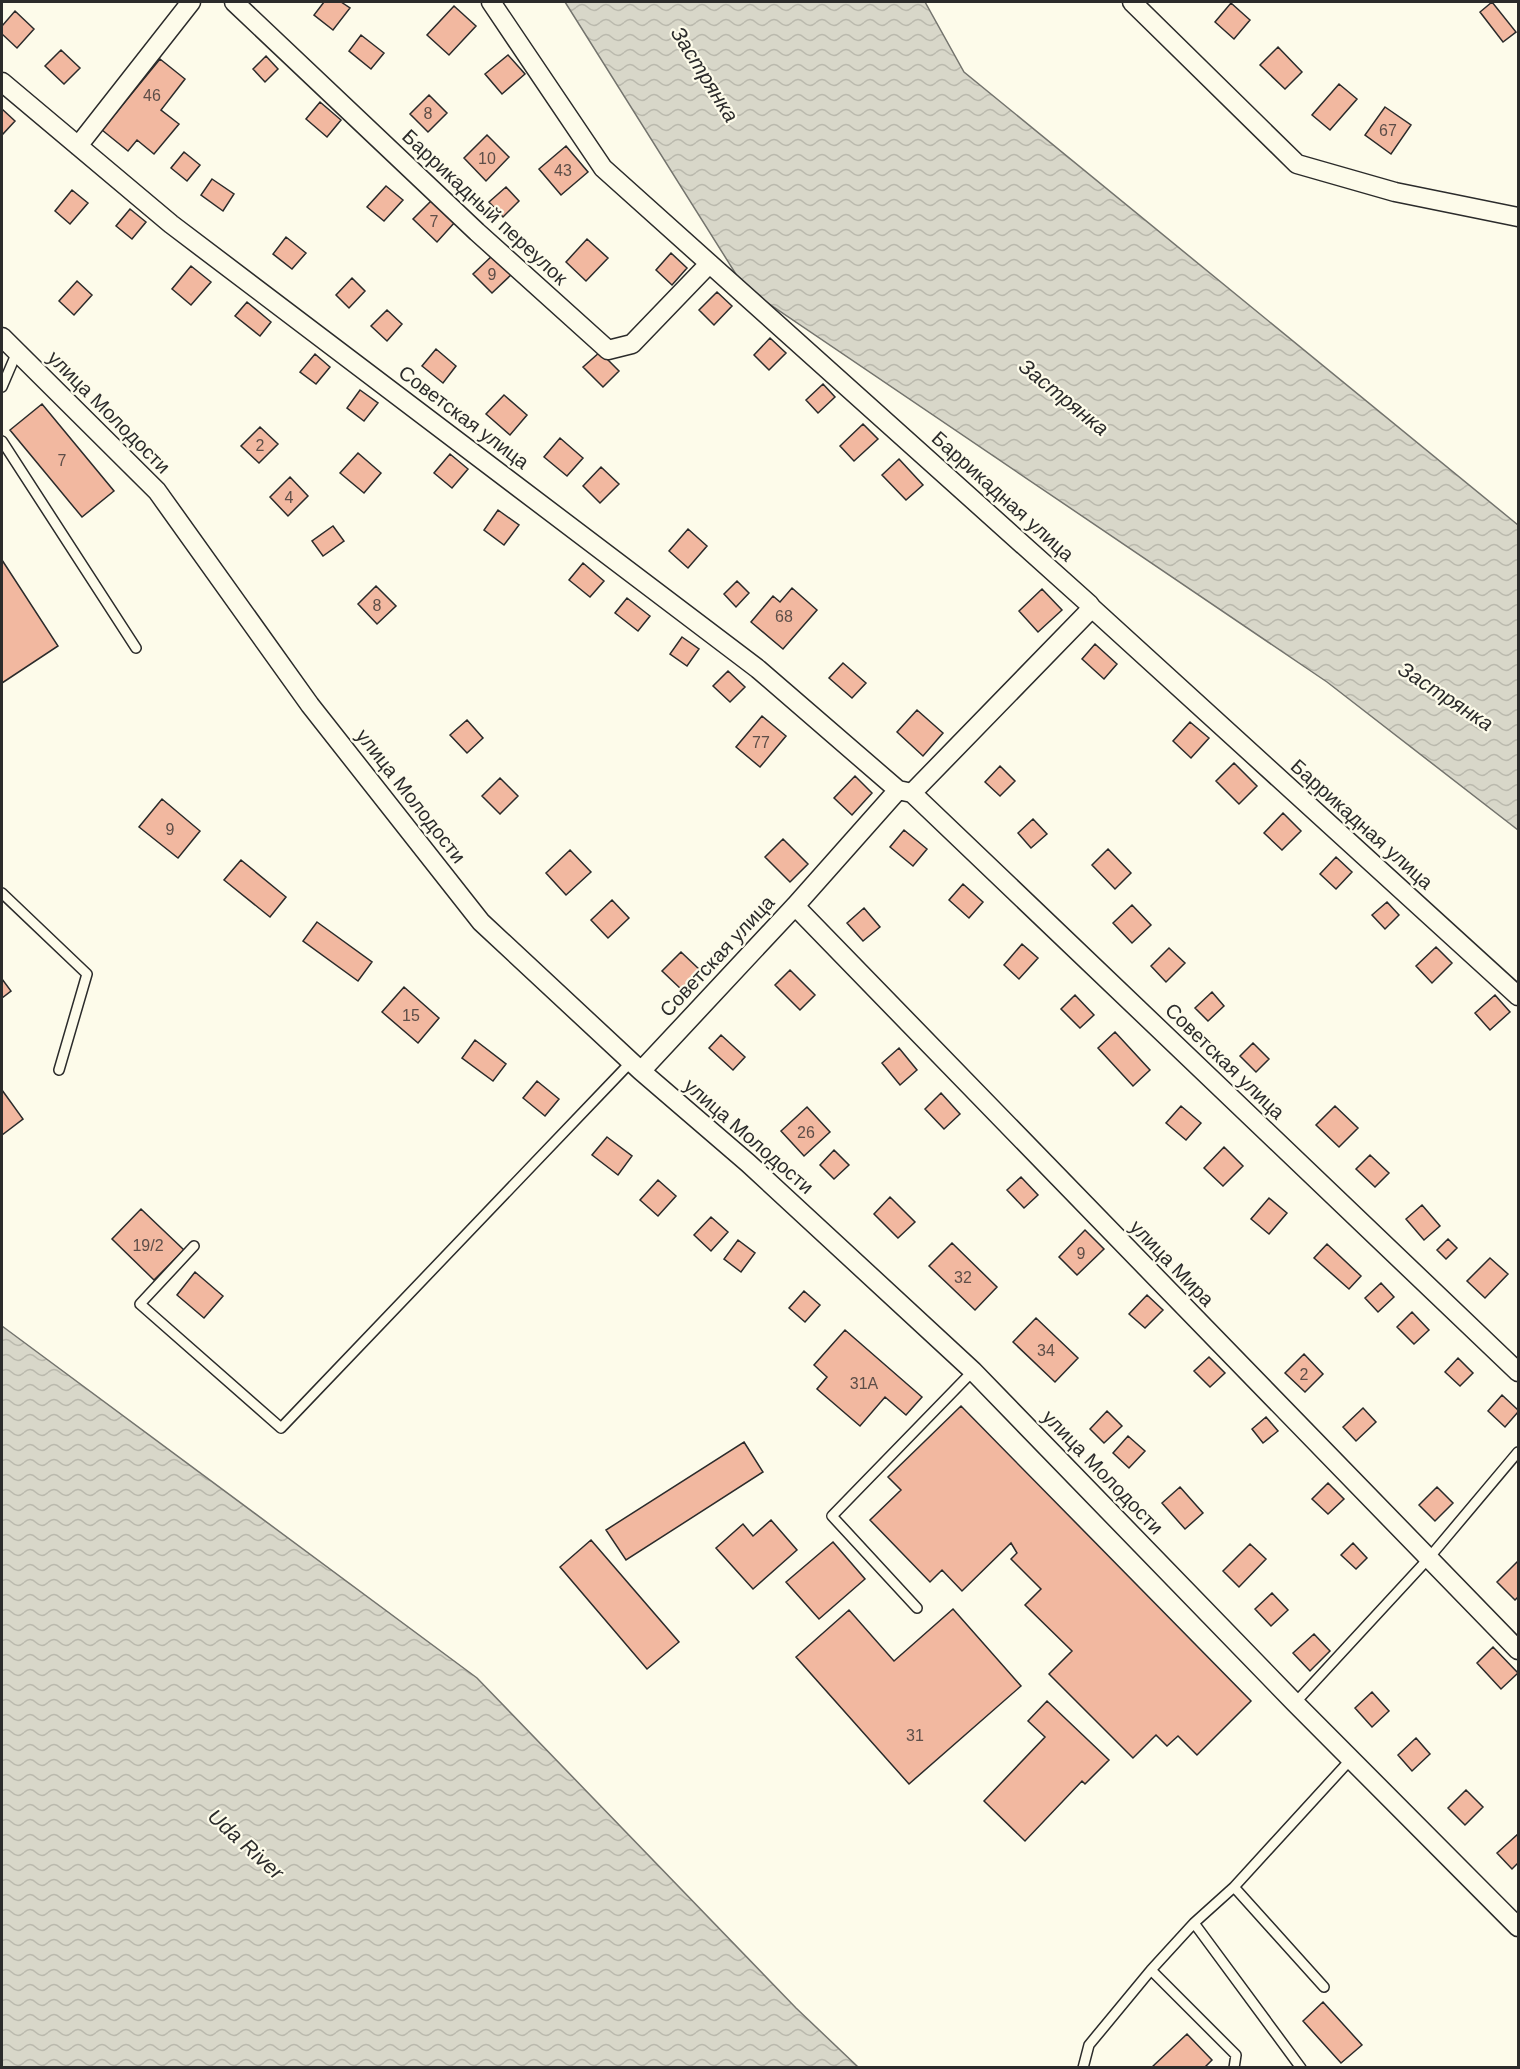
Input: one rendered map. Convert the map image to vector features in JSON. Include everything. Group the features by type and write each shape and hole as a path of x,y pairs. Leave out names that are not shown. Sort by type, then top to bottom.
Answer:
{"street":[{"path":"78,146 191,2"},
{"name":"Баррикадный переулок","path":"234,2 477,232 608,350 632,345 709,264"},
{"name":"Баррикадная улица","path":"491,2 603,168 1089,603 1518,996"},
{"path":"1132,2 1297,164 1395,192 1518,217"},
{"name":"Советская улица","path":"2,82 171,224 758,669 905,791 1518,1372"},
{"name":"улица Молодости","path":"2,337 157,490 310,705 481,922 636,1067 748,1163 973,1371 1295,1703 1518,1927"},
{"path":"905,791 1092,608"},
{"name":"Советская улица","path":"636,1067 905,791"},
{"name":"улица Мира","path":"795,906 1518,1650"}],"lane":[{"path":"2,387 17,352"},
{"path":"2,441 136,648"},
{"path":"2,892 87,974 59,1070"},
{"path":"194,1246 140,1304 281,1428 636,1067"},
{"path":"917,1608 832,1516 973,1371"},
{"path":"1295,1703 1428,1559 1518,1452"},
{"path":"1083,2067 1089,2045 1151,1970 1194,1923 1234,1887 1352,1758"},
{"path":"1234,1887 1324,1986"},
{"path":"1194,1923 1300,2067"},
{"path":"1151,1970 1236,2055 1234,2067"}],"water":[{"name":"Застрянка","path":"565,2 925,2 964,72 1518,525 1518,830 1327,682 744,287"},
{"name":"Uda River","path":"2,1326 477,1678 796,2008 858,2067 2,2067"}],"building":[{"path":"324,2 341,2 350,8 333,30 314,15"},
{"path":"1492,2 1516,32 1503,42 1480,12"},
{"path":"1231,3 1250,20 1234,39 1215,22"},
{"path":"454,6 476,26 449,55 427,35"},
{"path":"15,11 34,29 17,48 2,34 2,26"},
{"path":"361,35 384,53 371,69 349,51"},
{"path":"1278,47 1302,72 1285,89 1260,65"},
{"path":"61,50 80,68 64,84 45,66"},
{"path":"508,55 525,74 502,94 485,74"},
{"path":"266,56 278,69 265,82 253,69"},
{"path":"160,59 185,79 161,110 179,124 154,154 137,140 128,151 102,130"},
{"path":"1339,84 1357,99 1330,130 1312,115"},
{"path":"429,95 447,113 428,132 410,114"},
{"path":"320,102 341,120 327,137 306,119"},
{"path":"1385,107 1411,125 1391,154 1365,135"},
{"path":"2,109 15,121 2,135"},
{"path":"487,135 509,157 486,181 464,158"},
{"path":"566,146 588,172 561,195 539,169"},
{"path":"184,152 200,165 187,181 171,168"},
{"path":"212,179 234,194 223,211 201,195"},
{"path":"386,186 403,200 384,221 367,207"},
{"path":"506,187 519,201 503,217 489,202"},
{"path":"72,190 88,203 70,224 55,211"},
{"path":"432,200 455,222 437,242 413,219"},
{"path":"130,209 146,222 132,239 116,226"},
{"path":"286,237 306,253 292,269 273,254"},
{"path":"587,239 608,258 586,281 566,262"},
{"path":"671,253 687,268 672,285 656,270"},
{"path":"493,255 512,274 492,293 473,274"},
{"path":"191,266 211,282 191,305 172,289"},
{"path":"352,278 365,291 349,308 336,295"},
{"path":"77,281 92,295 74,315 59,301"},
{"path":"717,292 732,306 714,325 699,310"},
{"path":"247,302 271,322 260,336 235,316"},
{"path":"387,310 402,324 387,341 371,326"},
{"path":"770,338 786,353 769,370 754,355"},
{"path":"436,349 456,366 443,383 422,366"},
{"path":"600,352 619,371 603,387 583,367"},
{"path":"315,354 330,367 316,384 300,372"},
{"path":"823,384 835,397 818,413 806,400"},
{"path":"360,390 378,403 364,421 347,408"},
{"path":"504,395 527,415 510,435 486,414"},
{"path":"42,404 114,491 82,517 10,430"},
{"path":"863,424 878,439 854,461 840,446"},
{"path":"260,427 278,444 259,463 241,446"},
{"path":"560,438 583,458 567,476 544,457"},
{"path":"358,453 381,473 364,493 340,473"},
{"path":"450,454 468,469 452,488 434,473"},
{"path":"899,459 923,485 906,500 882,475"},
{"path":"601,467 619,484 600,503 583,486"},
{"path":"290,477 308,496 288,516 270,497"},
{"path":"498,510 519,525 504,545 484,530"},
{"path":"333,526 344,541 323,556 312,541"},
{"path":"688,529 707,546 688,568 669,551"},
{"path":"2,560 58,646 2,683"},
{"path":"583,563 604,581 590,597 569,580"},
{"path":"737,581 749,593 736,607 724,594"},
{"path":"376,586 396,606 377,624 358,604"},
{"path":"792,588 817,610 783,649 751,622 773,596 780,602"},
{"path":"1042,589 1062,610 1038,632 1019,611"},
{"path":"627,598 650,616 638,631 615,613"},
{"path":"682,637 699,649 687,666 670,654"},
{"path":"1095,644 1117,664 1104,679 1082,659"},
{"path":"843,663 866,683 852,698 829,678"},
{"path":"728,671 745,687 730,702 713,686"},
{"path":"917,710 943,733 923,756 897,732"},
{"path":"762,716 786,736 760,767 736,747"},
{"path":"467,720 483,738 467,753 450,735"},
{"path":"1190,722 1209,738 1191,758 1173,741"},
{"path":"1234,763 1257,786 1239,804 1216,781"},
{"path":"1000,766 1015,781 1000,796 985,782"},
{"path":"855,776 872,793 852,815 834,798"},
{"path":"500,778 518,796 500,814 482,796"},
{"path":"162,799 200,831 178,858 139,827"},
{"path":"1283,813 1301,831 1282,850 1264,833"},
{"path":"1033,819 1047,834 1031,848 1018,833"},
{"path":"904,830 927,849 913,866 890,847"},
{"path":"783,839 808,864 790,882 765,857"},
{"path":"1108,849 1131,873 1115,889 1092,865"},
{"path":"570,850 591,872 566,895 546,873"},
{"path":"1336,857 1352,872 1336,889 1320,874"},
{"path":"241,860 286,897 270,917 224,880"},
{"path":"963,884 983,902 969,918 949,900"},
{"path":"612,900 629,918 608,938 591,920"},
{"path":"1387,902 1399,915 1385,929 1372,915"},
{"path":"1132,905 1151,925 1132,943 1113,923"},
{"path":"864,908 880,927 863,941 847,923"},
{"path":"317,922 372,962 358,981 303,941"},
{"path":"1022,944 1038,958 1019,979 1004,965"},
{"path":"1436,947 1452,963 1432,983 1416,966"},
{"path":"1169,948 1185,963 1166,982 1151,966"},
{"path":"681,952 700,970 682,990 662,971"},
{"path":"790,970 815,995 800,1010 775,985"},
{"path":"2,979 11,991 2,998"},
{"path":"404,987 439,1018 418,1043 382,1012"},
{"path":"1212,992 1224,1006 1208,1021 1195,1008"},
{"path":"1075,995 1094,1015 1080,1028 1061,1009"},
{"path":"1495,995 1510,1012 1490,1030 1475,1013"},
{"path":"1115,1032 1150,1070 1133,1086 1098,1048"},
{"path":"721,1035 745,1057 733,1070 709,1048"},
{"path":"475,1040 506,1064 493,1081 462,1058"},
{"path":"1253,1043 1269,1059 1256,1072 1240,1056"},
{"path":"899,1048 917,1070 900,1085 882,1063"},
{"path":"537,1081 559,1099 545,1116 523,1098"},
{"path":"2,1090 23,1119 2,1135"},
{"path":"941,1093 960,1114 944,1129 925,1109"},
{"path":"1181,1106 1201,1123 1186,1140 1166,1123"},
{"path":"1335,1106 1358,1128 1339,1147 1316,1125"},
{"path":"807,1107 830,1132 804,1156 781,1131"},
{"path":"607,1137 632,1156 618,1175 592,1155"},
{"path":"1224,1147 1243,1166 1223,1186 1204,1168"},
{"path":"834,1150 849,1165 834,1179 820,1165"},
{"path":"1370,1155 1389,1173 1375,1187 1356,1169"},
{"path":"1021,1177 1038,1195 1024,1208 1007,1190"},
{"path":"658,1180 676,1196 658,1216 640,1200"},
{"path":"890,1197 915,1222 898,1238 874,1214"},
{"path":"1269,1198 1287,1213 1269,1234 1251,1219"},
{"path":"1422,1205 1440,1226 1424,1240 1406,1219"},
{"path":"141,1209 184,1250 154,1280 112,1239"},
{"path":"711,1217 728,1232 711,1251 694,1235"},
{"path":"1085,1230 1104,1249 1077,1275 1059,1257"},
{"path":"1448,1239 1457,1248 1446,1259 1437,1250"},
{"path":"738,1240 755,1253 741,1272 724,1259"},
{"path":"952,1243 997,1287 975,1310 929,1266"},
{"path":"1327,1244 1361,1276 1349,1289 1314,1258"},
{"path":"1490,1258 1508,1274 1485,1298 1467,1281"},
{"path":"195,1272 223,1296 204,1318 177,1295"},
{"path":"1381,1283 1394,1297 1378,1312 1365,1298"},
{"path":"804,1291 820,1305 805,1322 789,1308"},
{"path":"1147,1295 1163,1310 1145,1328 1129,1314"},
{"path":"1412,1312 1429,1330 1414,1344 1397,1327"},
{"path":"1036,1318 1078,1358 1055,1382 1013,1342"},
{"path":"845,1330 922,1397 906,1415 885,1397 860,1426 817,1389 827,1377 814,1365"},
{"path":"1304,1354 1323,1374 1305,1392 1285,1373"},
{"path":"1209,1357 1225,1373 1210,1387 1194,1371"},
{"path":"1458,1358 1473,1373 1460,1386 1445,1372"},
{"path":"1502,1395 1518,1410 1505,1427 1488,1411"},
{"path":"961,1406 1251,1701 1197,1755 1178,1736 1167,1746 1156,1735 1133,1758 1049,1674 1072,1651 1025,1605 1041,1589 1011,1559 1017,1553 1011,1543 962,1591 942,1570 930,1582 870,1520 901,1490 888,1477"},
{"path":"1363,1408 1376,1422 1356,1441 1343,1427"},
{"path":"1107,1411 1122,1426 1104,1443 1090,1429"},
{"path":"1266,1417 1278,1431 1263,1443 1252,1429"},
{"path":"1128,1436 1145,1451 1129,1468 1113,1453"},
{"path":"744,1442 763,1472 626,1560 606,1530"},
{"path":"1328,1483 1344,1499 1328,1514 1312,1499"},
{"path":"1180,1487 1203,1513 1185,1529 1162,1503"},
{"path":"1437,1487 1453,1503 1435,1521 1419,1505"},
{"path":"771,1520 797,1550 753,1589 716,1548 743,1524 753,1536"},
{"path":"591,1540 679,1642 647,1669 560,1567"},
{"path":"833,1542 865,1579 819,1619 786,1582"},
{"path":"1353,1543 1367,1558 1356,1569 1341,1555"},
{"path":"1250,1544 1266,1559 1239,1587 1223,1571"},
{"path":"1518,1561 1518,1597 1515,1600 1497,1582"},
{"path":"1272,1593 1288,1610 1271,1626 1255,1609"},
{"path":"953,1609 1021,1686 909,1784 796,1657 849,1610 894,1661"},
{"path":"1314,1634 1330,1651 1310,1671 1293,1653"},
{"path":"1493,1647 1518,1673 1501,1689 1477,1663"},
{"path":"1372,1692 1389,1711 1372,1727 1355,1708"},
{"path":"1047,1701 1109,1760 1085,1784 1082,1781 1025,1841 984,1801 1045,1737 1028,1721"},
{"path":"1416,1738 1430,1754 1412,1771 1398,1755"},
{"path":"1466,1790 1483,1807 1465,1825 1448,1808"},
{"path":"1518,1834 1518,1863 1512,1869 1497,1853"},
{"path":"1323,2002 1362,2045 1341,2063 1303,2021"},
{"path":"1187,2034 1212,2060 1204,2068 1151,2068"}]}
